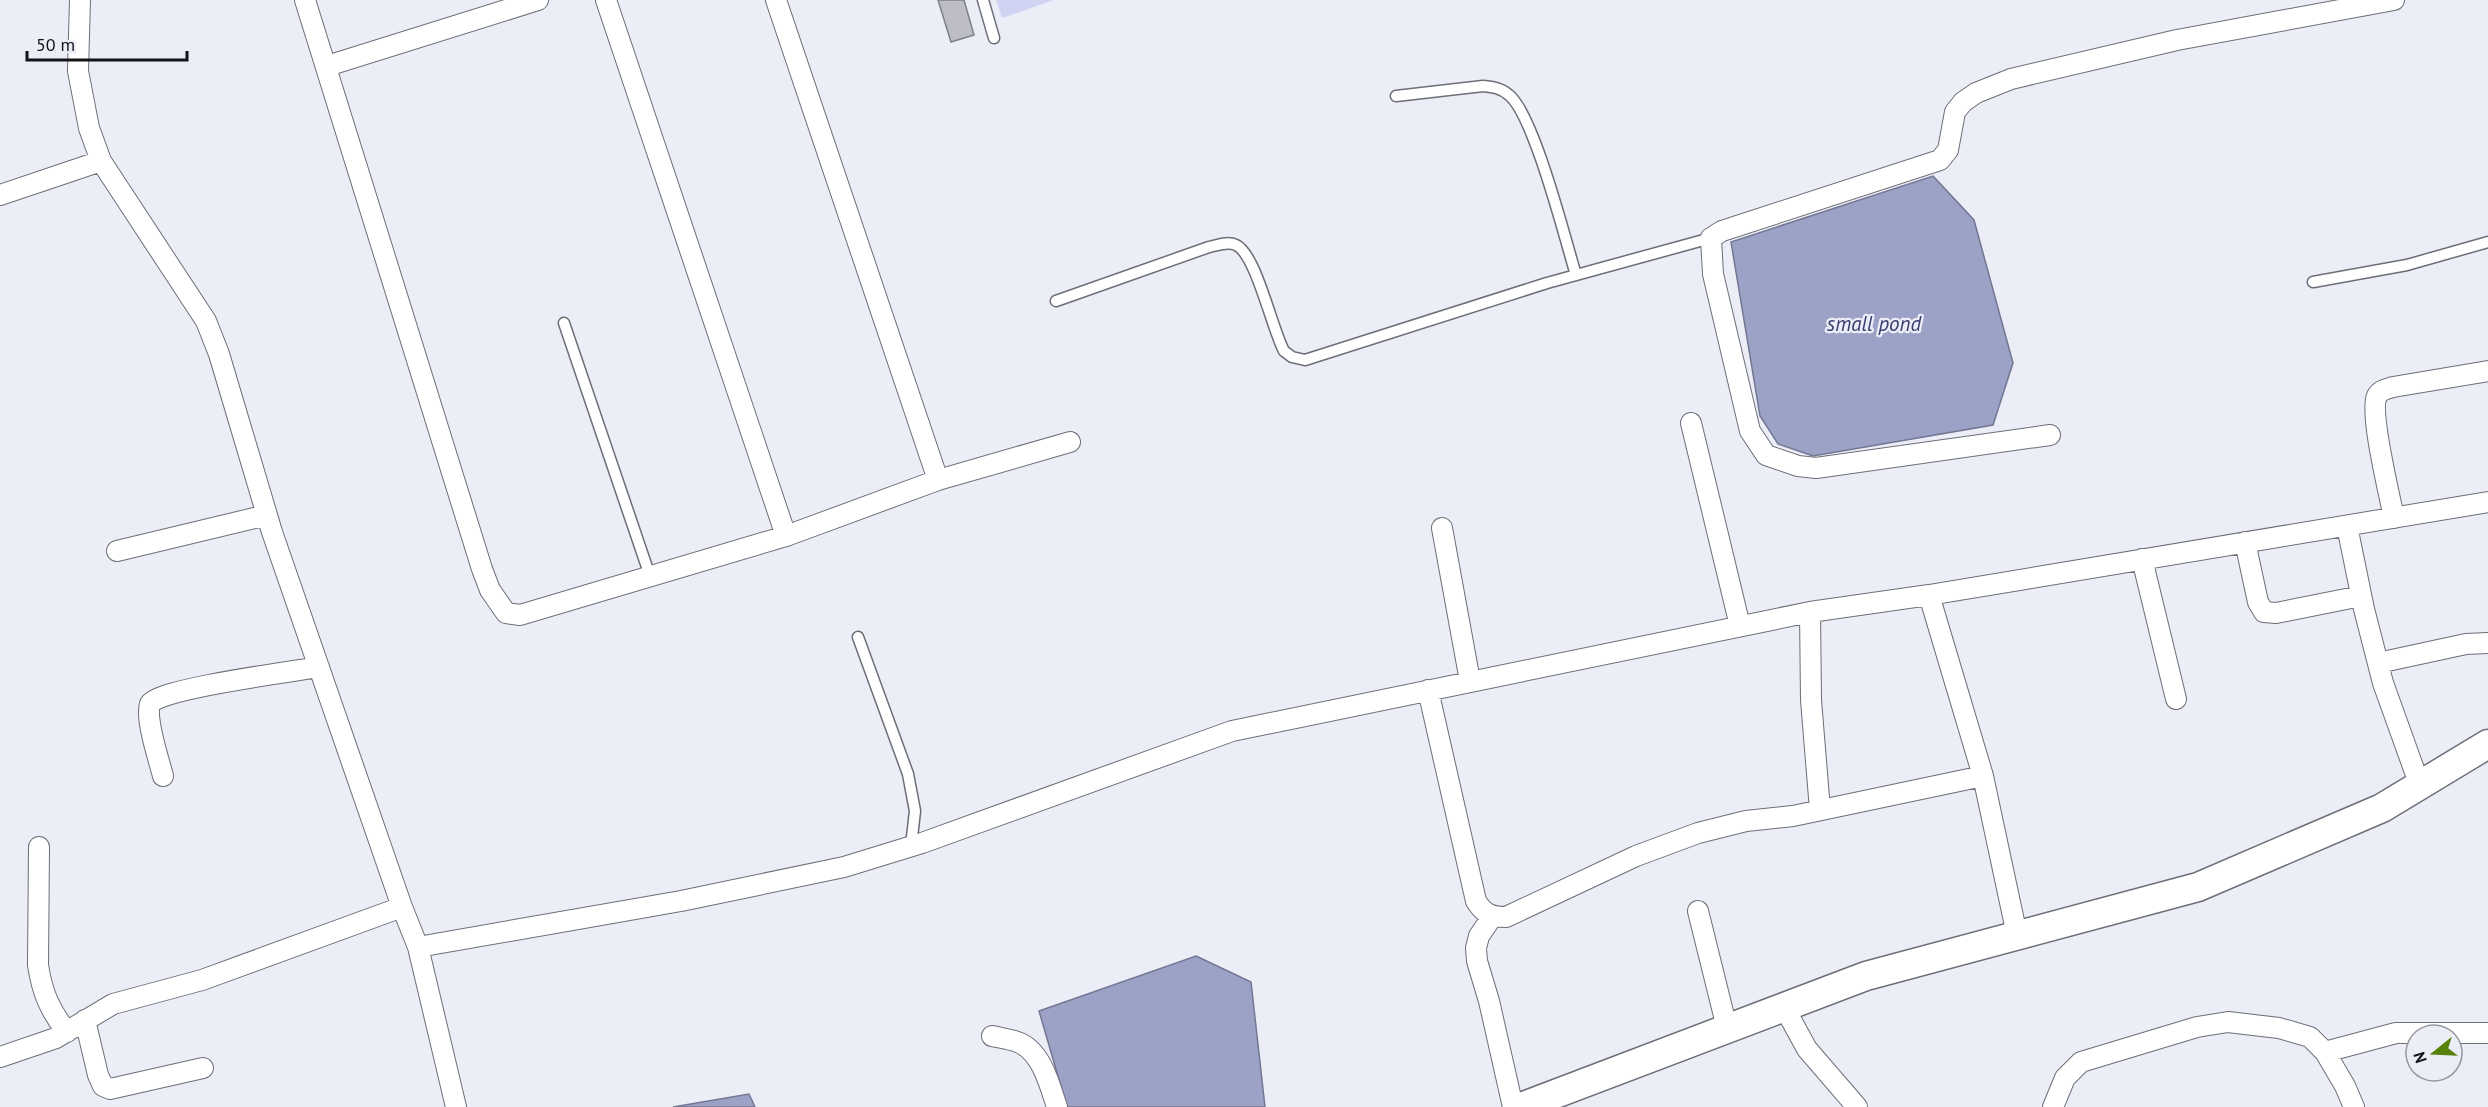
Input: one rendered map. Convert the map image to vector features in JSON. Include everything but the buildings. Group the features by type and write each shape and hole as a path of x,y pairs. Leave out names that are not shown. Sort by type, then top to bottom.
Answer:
{"street":[{"path":"80,0 78,71 89,128 101,161 206,321 219,354 267,515 418,948 456,1107"},
{"path":"305,0 482,569 498,603 506,613 520,615 786,536 938,480 1071,442"},
{"path":"327,66 538,0"},
{"path":"606,0 786,536"},
{"path":"776,0 938,480"},
{"path":"2050,435 1816,468 1798,466 1766,455 1750,431 1713,274 1711,238 1722,231 1940,160 1948,150 1955,112 1963,102 1976,93 2011,79 2177,40 2394,0"},
{"path":"0,195 101,161"},
{"path":"2394,518 2375,419 2376,397 2382,390 2392,387 2488,371"},
{"path":"1691,423 1740,626"},
{"path":"418,948 681,902 844,867 911,846 1232,731 1810,612 1929,595 2488,502"},
{"path":"117,551 267,515"},
{"path":"2347,526 2361,597 2378,663 2420,786"},
{"path":"1442,528 1470,681"},
{"path":"2245,542 2258,602 2264,612 2276,613 2361,597"},
{"path":"2142,559 2176,699"},
{"path":"1929,595 1983,776 2017,935"},
{"path":"1810,612 1811,700 1820,810"},
{"path":"2378,663 2466,644 2488,643"},
{"path":"163,776 149,717 150,704 155,699 178,691 319,667"},
{"path":"1428,690 1476,901 1483,911 1492,917 1506,917 1636,856 1698,833 1746,821 1820,810 1983,776"},
{"path":"1521,1107 1866,976 2198,887 2382,808 2488,744"},
{"path":"39,847 38,964 41,983 54,1015 67,1032"},
{"path":"0,1057 43,1044 113,1004 202,981 402,907"},
{"path":"1698,911 1727,1028"},
{"path":"1492,917 1479,936 1476,948 1477,961 1489,1001 1512,1107"},
{"path":"1784,1007 1807,1048 1857,1107"},
{"path":"85,1020 98,1074 103,1086 110,1089 203,1068"},
{"path":"2053,1107 2065,1078 2081,1062 2197,1027 2228,1022 2279,1028 2310,1037 2325,1052 2345,1086 2354,1107"},
{"path":"2325,1052 2396,1033 2488,1033"},
{"path":"992,1036 1026,1046 1038,1060 1057,1107"}],"lane":[{"path":"983,0 994,38"},
{"path":"1396,96 1483,86 1496,87 1510,95 1531,130 1576,275"},
{"path":"1056,301 1209,247 1226,243 1235,244 1243,250 1251,264 1284,351 1292,357 1305,360 1576,275 1711,238"},
{"path":"2313,282 2407,265 2488,242"},
{"path":"564,323 650,576"},
{"path":"858,637 908,774 915,812 911,846"}],"shaded area":[{"path":"996,0 1054,0 1002,18"}],"water":[{"name":"small pond","path":"1933,176 1974,220 2013,363 1993,425 1813,456 1778,444 1760,416 1731,242"},
{"path":"1196,956 1251,982 1265,1107 1067,1107 1039,1011"},
{"path":"749,1094 755,1107 673,1107"}]}
